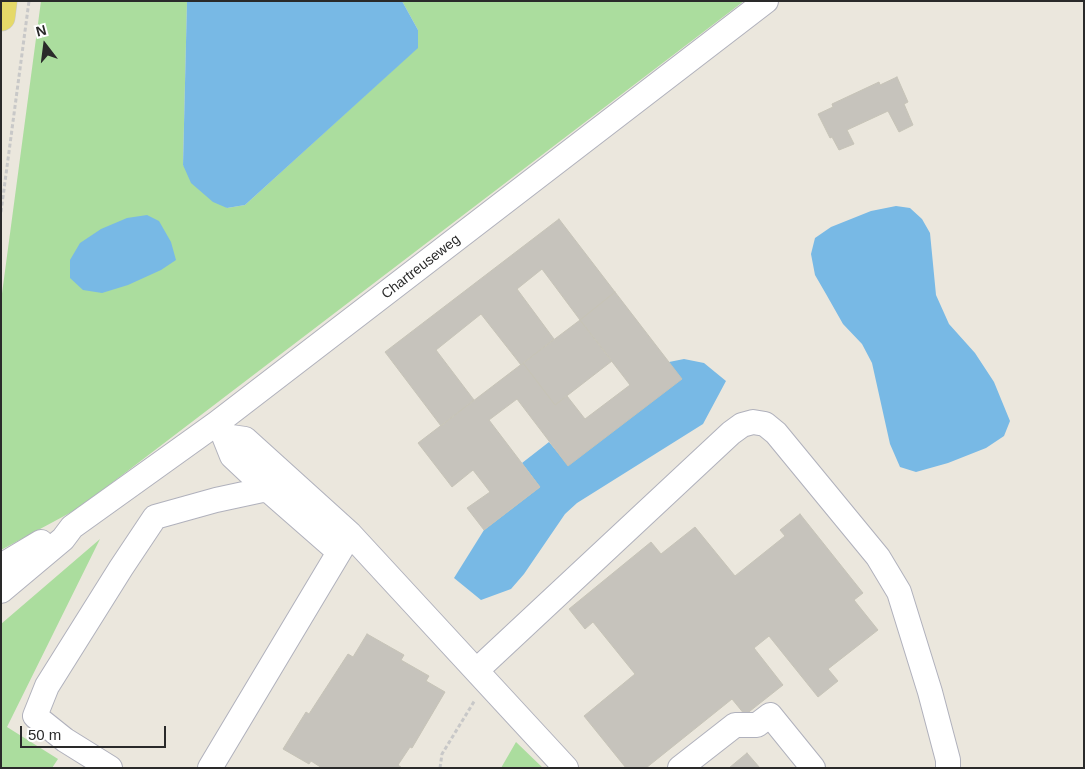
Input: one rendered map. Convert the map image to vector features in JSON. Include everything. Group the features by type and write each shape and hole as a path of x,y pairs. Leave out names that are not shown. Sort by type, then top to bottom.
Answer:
{"main road":[{"path":"1,17 3,1"}],"street":[{"name":"Chartreuseweg","path":"1,566 57,532 72,527 221,429 766,1"},
{"path":"482,675 731,433 742,425 753,422 765,424 776,433 878,557 899,592 930,692 948,760 948,768"},
{"path":"221,429 245,440 274,481 345,543 482,675 566,768"},
{"path":"110,768 65,740 34,716 47,686 155,517 274,481"},
{"name":"Chartreuseweg","path":"1,591 62,540 72,527"},
{"path":"210,768 345,543"},
{"path":"680,768 735,725 757,724 770,715 813,768"}],"path":[{"path":"1,212 29,1"},
{"path":"440,768 442,754 482,675"}],"green space":[{"path":"41,1 187,1 183,165 227,208 245,205 417,48 418,30 402,1 744,1 79,508 1,550 1,301"},
{"path":"100,539 7,727 58,759 52,768 1,768 1,624"},
{"path":"516,742 543,768 501,768"}],"water":[{"path":"187,1 402,1 418,30 418,48 245,205 227,208 213,202 191,183 183,165"},
{"path":"896,206 910,208 922,219 930,233 936,295 949,324 975,353 994,382 1010,421 1004,436 986,448 948,463 916,472 900,467 890,444 872,363 862,344 843,324 815,275 811,254 815,238 831,227 871,211"},
{"path":"147,215 159,221 171,242 176,260 161,270 128,285 102,293 83,290 70,278 70,260 80,243 101,229 127,218"},
{"path":"684,359 704,363 726,381 703,424 577,503 565,514 524,574 511,589 481,600 454,578 484,530 540,487 522,463 549,442 568,465 669,362"}],"building":[{"path":"897,77 908,102 904,104 913,125 899,132 888,111 847,130 854,144 839,150 832,137 830,138 818,114 833,107 832,104 879,82 880,85"},
{"path":"559,219 615,292 580,320 542,269 517,289 554,339 521,365 481,314 436,350 474,400 441,426 385,352"},
{"path":"615,292 682,379 568,466 517,399 489,420 540,487 484,530 467,508 490,492 473,470 452,487 418,443 523,363 555,405 567,396 585,419 630,385 580,320"},
{"path":"580,320 612,361 555,405 523,363"},
{"path":"800,514 863,593 854,600 878,630 828,669 838,681 818,697 769,636 754,648 783,685 745,715 732,699 646,768 626,768 584,716 635,674 593,622 585,629 569,609 651,542 661,554 695,527 735,576 785,536 780,530"},
{"path":"367,634 404,655 401,660 429,676 426,681 445,692 412,748 410,747 398,765 402,768 322,768 311,761 309,764 283,749 306,712 309,714 348,654 353,657"},
{"path":"747,753 760,768 729,768"}]}
